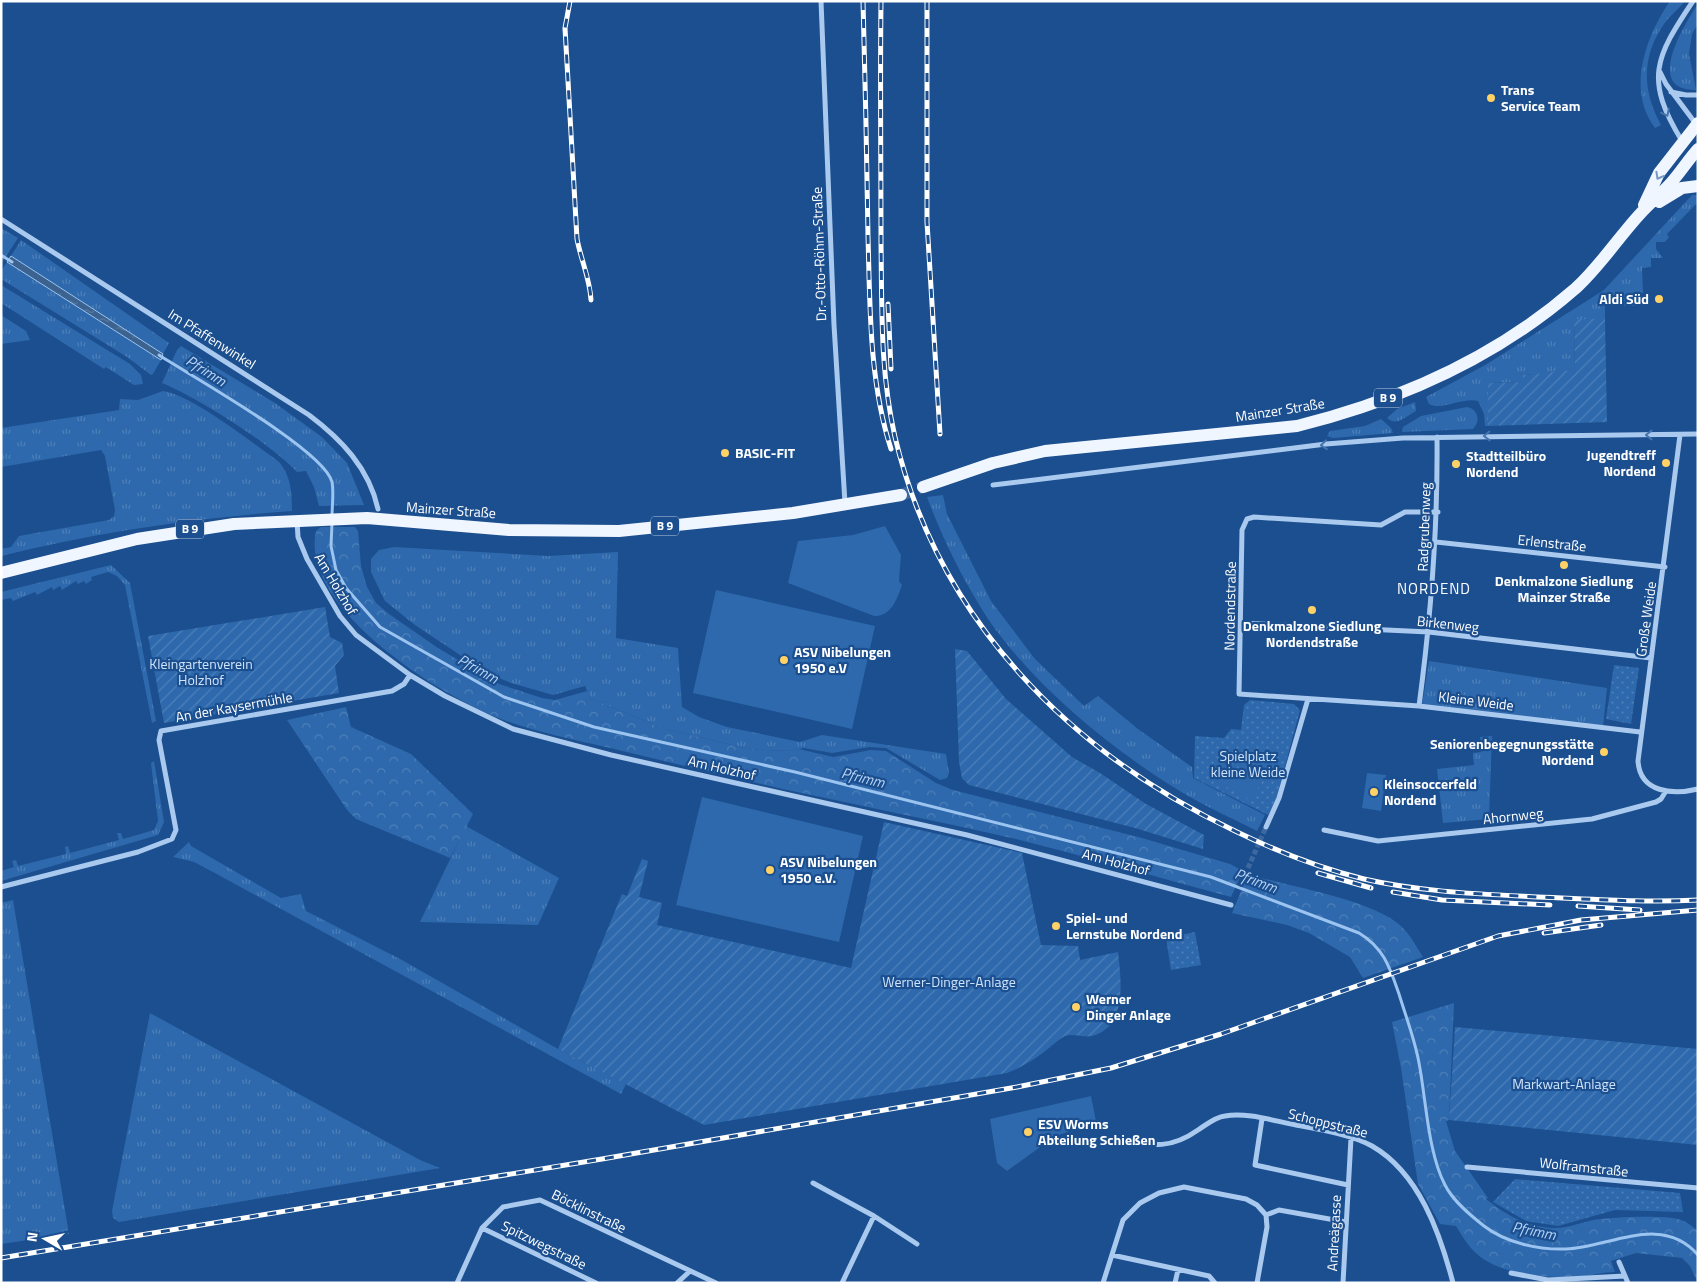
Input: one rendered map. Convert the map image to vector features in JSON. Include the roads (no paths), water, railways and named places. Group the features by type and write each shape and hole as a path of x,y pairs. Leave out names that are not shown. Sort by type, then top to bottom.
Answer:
{"main road":[{"name":"Mainzer Straße","path":"1640,214 1659,173 1697,124"},
{"name":"Mainzer Straße","path":"923,487 993,463 1045,451 1297,426 1336,416 1424,383 1479,356 1549,309 1590,273 1640,214 1671,183 1698,148"},
{"path":"1640,214 1682,188 1698,186"},
{"name":"Mainzer Straße","path":"1,573 169,532 225,525 379,514 509,530 619,531 846,505 901,495"}],"street":[{"name":"Dr.-Otto-Röhm-Straße","path":"821,1 834,325 846,505"},
{"path":"1682,141 1668,117 1660,98 1660,69 1669,36 1693,1"},
{"path":"1660,69 1671,92 1697,124"},
{"path":"1671,92 1698,95"},
{"name":"Im Pfaffenwinkel","path":"1,219 309,414 330,431 355,458 371,485 379,514"},
{"path":"993,485 1326,444 1437,438 1698,434"},
{"name":"Große Weide","path":"1666,792 1654,788 1641,774 1638,761 1640,732 1665,567 1680,435"},
{"name":"Radgrubenweg","path":"1419,706 1429,632 1436,542 1438,512 1437,438"},
{"name":"Nordendstraße","path":"1239,694 1242,530 1247,519 1254,517 1382,524 1405,512 1438,512"},
{"name":"Am Holzhof","path":"296,520 297,532 304,552 340,616 356,635 410,675 445,696 497,722 540,737 967,835 1231,905"},
{"name":"Erlenstraße","path":"1436,542 1665,567"},
{"name":"Birkenweg","path":"1240,623 1429,632 1651,658"},
{"name":"An der Kaysermühle","path":"1,887 138,852 172,839 176,830 159,740 162,731 392,691 404,684 410,675"},
{"name":"Kleine Weide","path":"1239,694 1419,706 1640,732"},
{"path":"1266,827 1279,798 1308,699"},
{"name":"Ahornweg","path":"1324,830 1378,841 1570,822 1619,813 1656,802 1666,792 1698,789"},
{"name":"Schoppstraße","path":"1123,1140 1166,1146 1180,1142 1224,1116 1262,1119 1351,1138 1377,1149 1400,1169 1410,1182 1440,1237 1453,1283"},
{"name":"Andreägasse","path":"1262,1119 1255,1166 1348,1185"},
{"name":"Andreägasse","path":"1343,1283 1351,1138"},
{"name":"Wolframstraße","path":"1467,1167 1698,1188"},
{"path":"812,1182 874,1216 917,1244"},
{"path":"1102,1283 1112,1256 1119,1228 1128,1213 1149,1198 1171,1188 1184,1187 1246,1199 1257,1205 1266,1215 1267,1228 1256,1283"},
{"name":"Böcklinstraße","path":"457,1283 482,1228 503,1207 540,1200 689,1272 716,1283"},
{"path":"1266,1215 1279,1210 1346,1222"},
{"path":"842,1283 874,1216"},
{"name":"Spitzwegstraße","path":"482,1228 596,1283"},
{"path":"1112,1256 1209,1276 1215,1283"},
{"path":"1619,1262 1628,1283"},
{"path":"1175,1283 1178,1270"},
{"path":"677,1283 689,1272"},
{"path":"1511,1273 1533,1278 1578,1281 1609,1275 1625,1276"}],"water":[{"path":"11,256 163,354 161,360 7,262"}],"waterway":[{"name":"Pfrimm","path":"1,255 12,262"},
{"name":"Pfrimm","path":"159,355 282,433 324,468 332,482 332,517"},
{"name":"Pfrimm","path":"332,523 331,546 336,570 346,588 380,627 504,697 594,727 795,772 1211,877 1359,933 1375,945 1385,959 1392,976 1417,1054 1428,1126 1439,1172 1452,1197 1462,1207 1493,1232 1512,1241 1534,1247 1566,1249 1652,1234 1668,1236 1684,1243 1698,1255"}],"tunnel":[{"path":"901,495 923,487"},
{"path":"1248,868 1266,827"}],"railway":[{"path":"570,1 565,28 577,239 591,300"},
{"path":"863,1 869,289 872,343 878,397 891,449"},
{"path":"881,1 882,316 884,364 890,413 895,437 915,503 943,564 978,621 1019,673 1066,720 1118,762 1174,799 1250,838 1314,864 1364,879 1450,892 1618,900 1698,900"},
{"path":"927,1 927,222 940,434"},
{"path":"888,304 891,369"},
{"path":"1318,873 1371,888"},
{"path":"1393,892 1442,900 1550,905"},
{"path":"1578,906 1640,910"},
{"path":"1,1258 602,1159 1017,1087 1111,1068 1221,1034 1498,936 1581,920 1698,910"},
{"path":"1544,933 1601,925"}],"place":[{"name":"Trans Service Team","path":"1491,98"},
{"name":"Aldi Süd","path":"1659,299"},
{"name":"BASIC-FIT","path":"725,453"},
{"name":"Jugendtreff Nordend","path":"1666,463"},
{"name":"Stadtteilbüro Nordend","path":"1456,464"},
{"name":"Denkmalzone Siedlung Mainzer Straße","path":"1564,565"},
{"name":"Denkmalzone Siedlung Nordendstraße","path":"1312,610"},
{"name":"ASV Nibelungen 1950 e.V","path":"784,660"},
{"name":"Seniorenbegegnungsstätte Nordend","path":"1604,752"},
{"name":"Kleinsoccerfeld Nordend","path":"1374,792"},
{"name":"ASV Nibelungen 1950 e.V.","path":"770,870"},
{"name":"Spiel- und Lernstube Nordend","path":"1056,926"},
{"name":"Werner Dinger Anlage","path":"1076,1007"},
{"name":"ESV Worms Abteilung Schießen","path":"1028,1132"}],"district":[{"name":"NORDEND","path":"1434,589"}],"park label":[{"name":"Kleingartenverein Holzhof","path":"201,672"},
{"name":"Spielplatz kleine Weide","path":"1248,764"},
{"name":"Werner-Dinger-Anlage","path":"949,982"},
{"name":"Markwart-Anlage","path":"1564,1084"}]}
